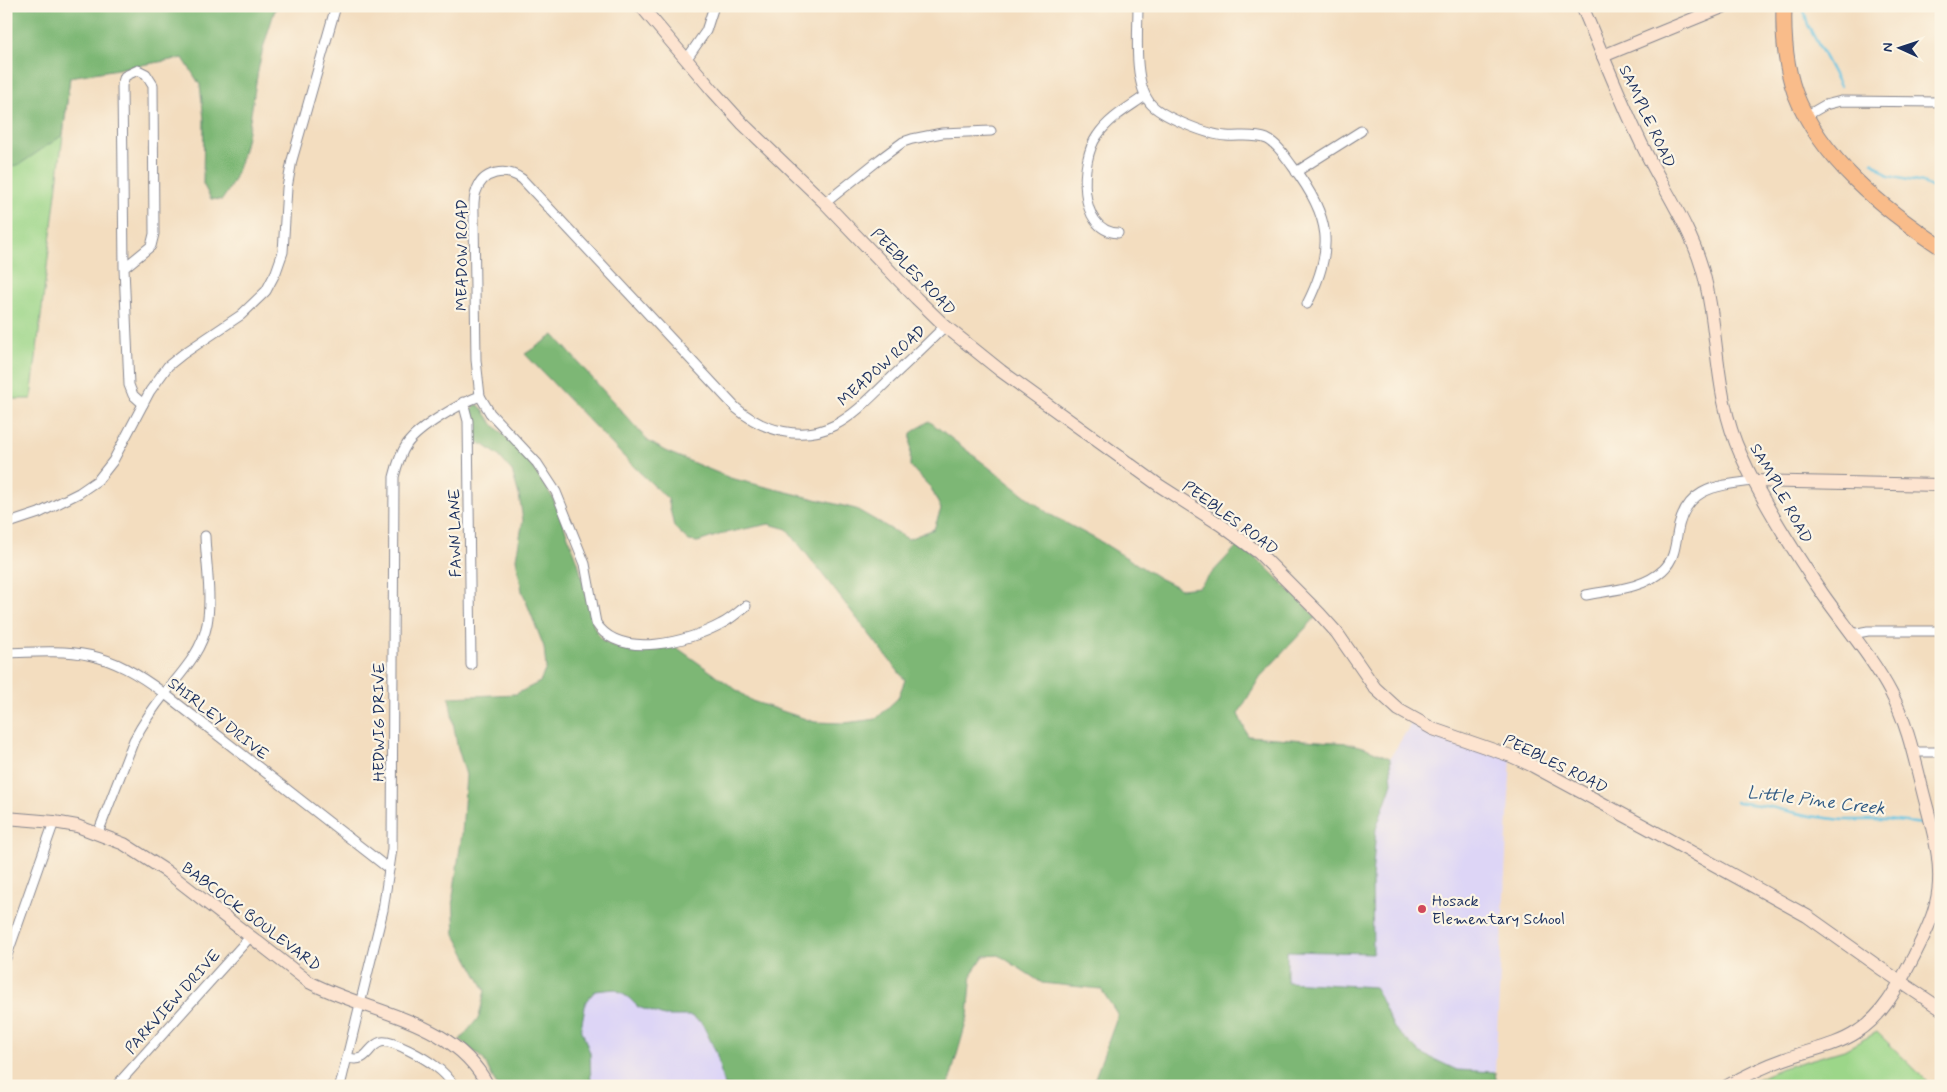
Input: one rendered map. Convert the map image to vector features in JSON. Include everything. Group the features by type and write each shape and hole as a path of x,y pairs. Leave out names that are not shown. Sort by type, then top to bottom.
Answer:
{"main road":[{"path":"1784,6 1784,40 1788,70 1806,116 1825,145 1848,171 1897,216 1941,247"}],"street":[{"path":"6,524 39,513 79,493 98,480 113,461 155,383 168,366 248,309 272,281 283,252 287,188 292,160 336,6"},
{"name":"PEEBLES ROAD","path":"641,6 743,124 825,203 916,298 946,326 1001,371 1160,486 1221,525 1259,553 1331,627 1375,688 1399,710 1433,729 1511,756 1557,778 1806,916 1941,1009"},
{"path":"686,60 706,31 714,6"},
{"path":"1138,6 1139,68 1145,96 1155,109 1208,133 1266,139 1277,147 1296,172 1317,207 1323,226 1326,250 1322,272 1307,304"},
{"name":"SAMPLE ROAD","path":"1582,6 1631,124 1686,228 1701,265 1709,304 1723,403 1733,437 1753,481 1820,590 1877,668 1891,692 1904,722 1913,752 1939,858 1937,901 1931,920 1901,982 1884,1007 1857,1032 1844,1039 1784,1059 1727,1086"},
{"path":"1603,56 1724,6"},
{"path":"124,268 151,246 154,234 153,85 146,74 138,70 125,76 122,85 124,268 128,385 133,395 143,404"},
{"path":"1118,233 1105,230 1098,224 1094,216 1086,196 1086,166 1092,146 1104,127 1145,96"},
{"path":"1806,116 1825,105 1840,101 1941,102"},
{"path":"825,203 880,159 912,138 991,131"},
{"path":"1296,172 1360,131"},
{"name":"MEADOW ROAD","path":"746,606 733,617 702,633 666,643 648,645 616,641 607,636 596,623 585,564 556,492 537,463 490,413 480,396 476,360 474,198 480,182 489,175 500,172 512,173 522,179 730,402 747,418 762,426 791,433 805,433 835,425 864,404 946,326"},
{"name":"HEDWIG DRIVE","path":"340,1086 382,910 392,839 394,476 399,459 408,442 463,402 480,396"},
{"name":"FAWN LANE","path":"463,402 468,421 471,665"},
{"path":"1586,595 1635,585 1654,577 1662,571 1671,559 1681,516 1685,507 1692,498 1716,488 1753,481 1941,485"},
{"path":"98,833 141,726 192,660 205,633 209,603 205,536"},
{"path":"1852,634 1868,631 1941,631"},
{"name":"SHIRLEY DRIVE","path":"6,653 82,652 106,658 131,670 165,694 389,869"},
{"path":"1913,752 1941,752"},
{"name":"BABCOCK BOULEVARD","path":"6,818 54,822 98,833 124,844 152,861 309,982 330,993 419,1026 449,1041 476,1065 488,1086"},
{"path":"6,958 54,822"},
{"name":"PARKVIEW DRIVE","path":"116,1086 250,937"},
{"path":"348,1058 360,1059 376,1044 387,1041 435,1066 454,1086"}],"shaded area":[{"path":"1414,719 1511,756 1495,1072 1457,1070 1419,1052 1394,1028 1375,987 1287,983 1287,951 1373,953 1372,878 1376,829 1392,784 1390,758"},
{"path":"615,989 629,998 638,1007 691,1016 702,1023 716,1052 724,1086 591,1086 590,1053 581,1028 586,1001 595,991"}],"green space":[{"path":"6,6 70,77 31,399 6,399"},
{"path":"6,6 276,6 257,75 244,150 231,185 222,200 211,199 203,184 204,119 200,85 183,58 70,77 63,135 20,164 6,169"},
{"path":"554,335 648,441 665,451 730,478 856,509 908,539 934,529 941,509 931,488 910,466 911,433 929,421 1049,514 1181,589 1199,587 1239,544 1266,567 1316,617 1260,677 1238,714 1248,736 1348,743 1390,758 1392,783 1376,829 1372,878 1373,953 1287,951 1287,982 1375,987 1394,1028 1419,1052 1457,1070 1495,1072 1497,1086 1092,1086 1118,1015 1101,989 1042,983 999,955 984,956 972,973 968,1016 948,1086 724,1086 716,1052 702,1023 691,1016 664,1016 638,1007 629,998 615,989 595,991 586,1001 581,1028 590,1053 591,1086 497,1086 484,1060 460,1040 479,1017 485,990 455,935 453,896 462,834 466,775 457,745 449,697 516,694 540,682 546,668 544,647 522,591 516,559 523,520 519,495 512,471 498,455 484,445 472,441 471,412 474,405 479,405 493,424 527,459 553,498 578,562 594,627 602,640 613,646 638,650 676,647 752,701 815,722 845,723 876,719 898,698 905,680 787,529 769,524 725,533 698,542 689,541 674,527 668,499 630,463 525,354"},
{"path":"1877,1032 1932,1086 1741,1086 1782,1068 1844,1050"}],"waterway":[{"path":"1803,6 1808,25 1840,86"},
{"path":"1872,162 1889,176 1923,183 1941,192"},
{"name":"Little Pine Creek","path":"1735,802 1843,820 1887,820 1924,824"}],"place":[{"name":"Hosack Elementary School","path":"1422,909"}]}
